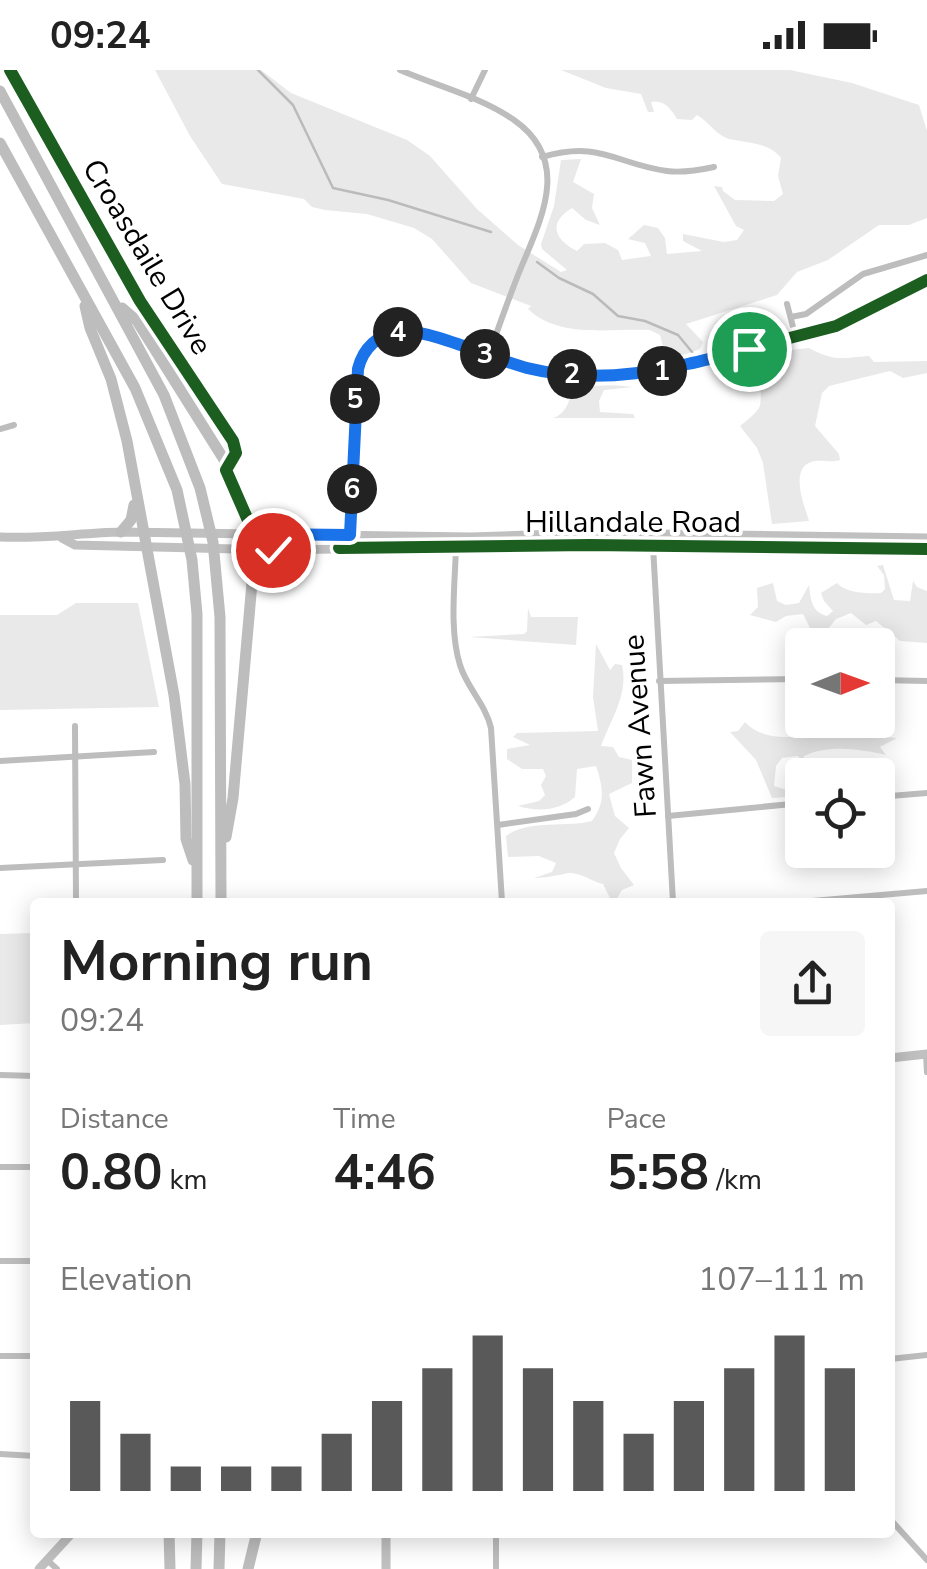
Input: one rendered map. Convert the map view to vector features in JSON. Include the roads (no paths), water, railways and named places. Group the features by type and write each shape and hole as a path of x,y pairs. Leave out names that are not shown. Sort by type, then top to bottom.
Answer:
{"highway":[{"path":"0,91 184,438 200,488 212,542 221,648 220,898"},
{"path":"0,143 149,417 171,472 189,540 197,644 197,898"},
{"path":"82,292 90,328 120,409 174,695 185,784 186,839 197,872"},
{"path":"115,302 136,321 228,466"},
{"path":"121,532 132,518 135,496"},
{"path":"220,871 233,798 255,550"},
{"path":"169,1538 170,1569"},
{"path":"196,1538 196,1569"},
{"path":"220,1538 220,1569"},
{"path":"248,1569 256,1538"}],"main road":[{"name":"Hillandale Road","path":"0,538 160,532 589,545 927,549"},
{"name":"Hillandale Road","path":"62,538 75,544 255,550 653,534 927,538"},
{"path":"895,1057 926,1054"},
{"path":"39,1569 68,1538"},
{"path":"386,1538 386,1569"}],"street":[{"name":"Croasdaile Drive","path":"10,70 140,301 233,441 236,453 228,466 242,490 255,550"},
{"path":"400,70 471,98 518,122 542,156 548,182 545,209 489,355"},
{"path":"471,98 485,70"},
{"path":"542,156 569,150 588,151 668,171 714,166"},
{"path":"791,318 806,314 862,274 927,256"},
{"path":"350,535 355,390 360,360 380,338 408,331 542,371 637,376 796,338 851,320 927,280"},
{"path":"787,304 796,338"},
{"path":"0,429 14,424"},
{"path":"589,545 644,540 653,534"},
{"path":"653,546 658,540 684,540 700,534"},
{"path":"702,546 756,541 761,535"},
{"path":"456,542 456,649 462,672 491,728 502,898"},
{"name":"Fawn Avenue","path":"653,546 674,898"},
{"path":"659,681 785,679"},
{"path":"895,680 927,681"},
{"path":"76,726 76,898"},
{"path":"0,761 154,752"},
{"path":"895,796 927,793"},
{"path":"668,816 785,806"},
{"path":"498,824 588,809"},
{"path":"0,868 163,860"},
{"path":"851,898 927,892"},
{"path":"926,1054 927,1072"},
{"path":"0,1076 30,1076"},
{"path":"0,1167 30,1167"},
{"path":"0,1261 30,1261"},
{"path":"895,1358 927,1355"},
{"path":"0,1356 30,1356"},
{"path":"0,1454 30,1456"},
{"path":"895,1525 927,1560"},
{"path":"496,1538 496,1569"},
{"path":"48,1560 57,1569"}],"waterway":[{"path":"258,70 293,105 333,188 388,200 491,232"},
{"path":"537,262 593,294 618,316 645,321 678,335 697,358"}]}
